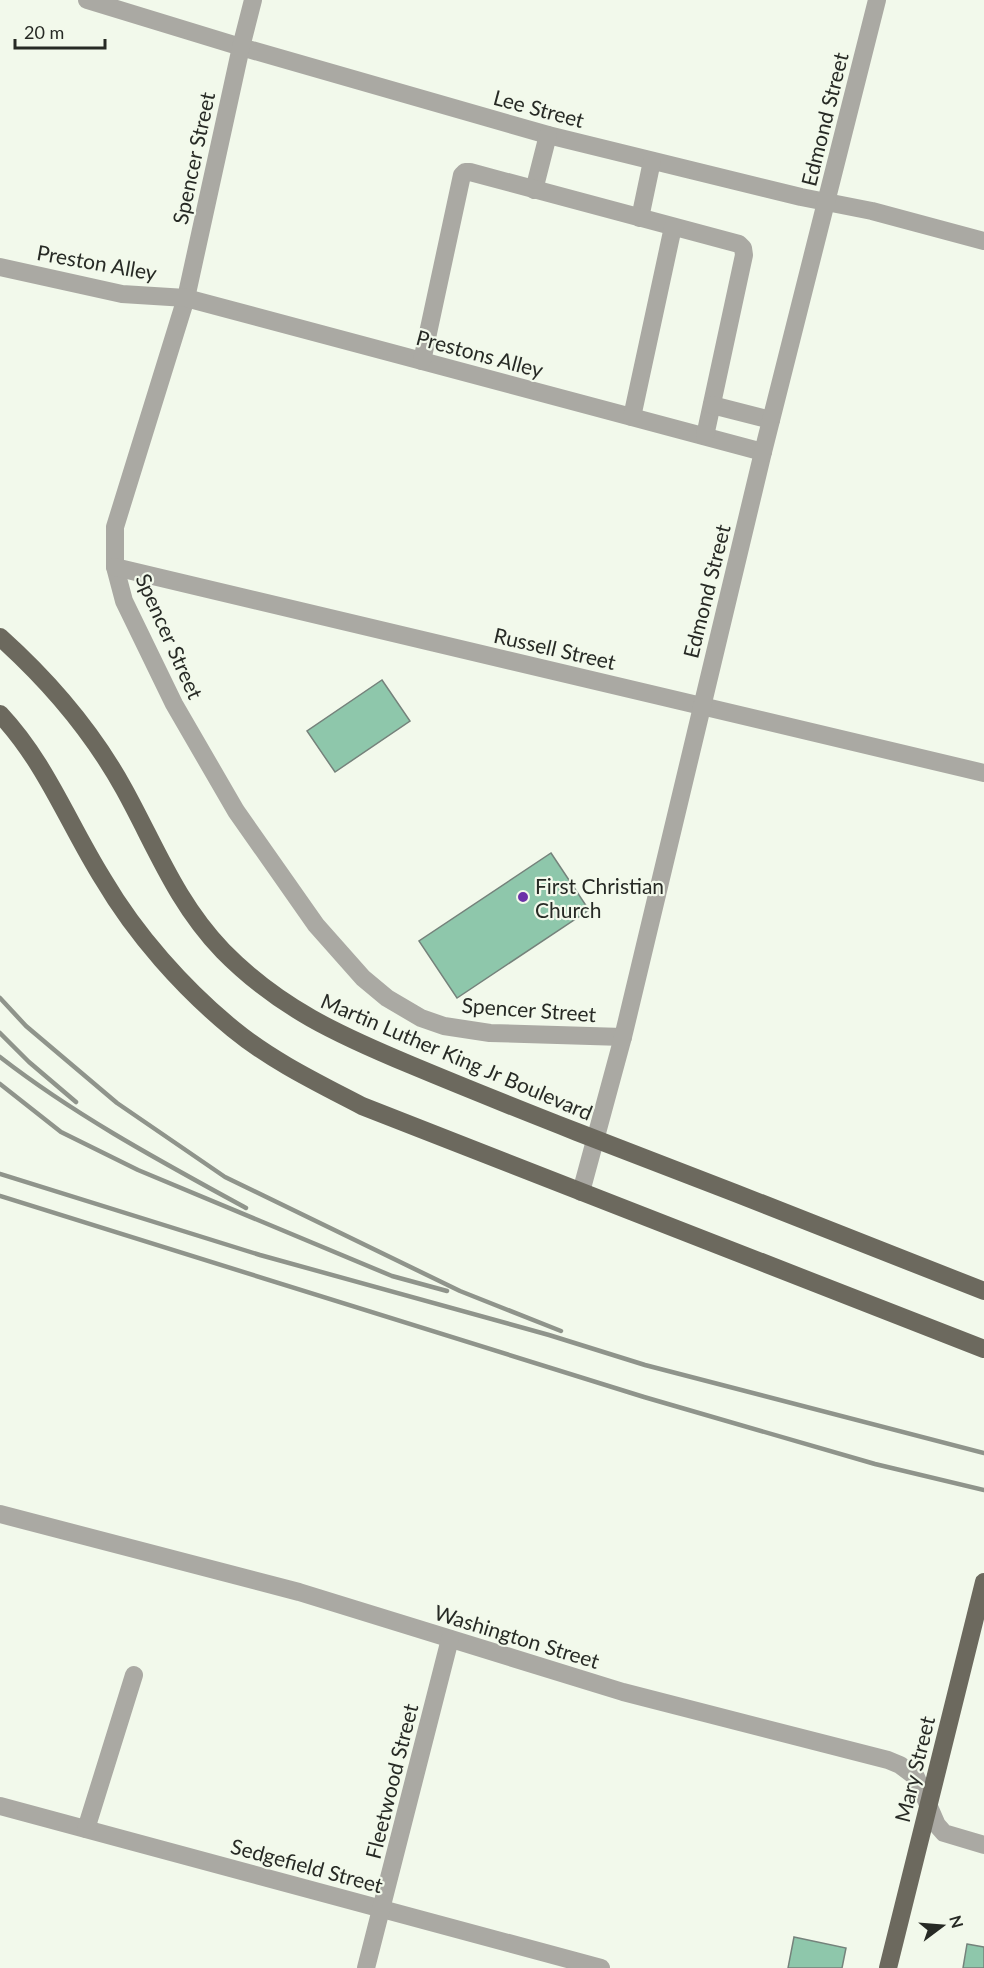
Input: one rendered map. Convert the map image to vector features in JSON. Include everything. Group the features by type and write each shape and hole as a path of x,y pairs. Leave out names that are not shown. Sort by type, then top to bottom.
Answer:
{"main road":[{"name":"Martin Luther King Jr Boulevard","path":"0,637 24,658 58,695 89,735 123,787 166,874 189,910 222,950 261,986 304,1016 341,1036 461,1087 984,1291"},
{"path":"0,714 45,772 103,880 141,934 185,985 234,1030 296,1071 362,1106 984,1349"},
{"name":"Mary Street","path":"888,1968 984,1582"}],"street":[{"name":"Lee Street","path":"87,0 241,47 548,135 872,211 984,241"},
{"name":"Spencer Street","path":"253,0 186,298 115,527 115,567 124,601 174,704 236,811 316,925 363,978 387,998 421,1018 444,1026 490,1033 623,1037"},
{"name":"Edmond Street","path":"581,1192 623,1037 763,452 877,0"},
{"path":"534,190 548,135"},
{"path":"640,218 652,161"},
{"path":"422,361 462,175 470,172 739,244 743,248 744,255 705,436"},
{"path":"632,417 673,226"},
{"name":"Preston Alley","path":"0,267 122,294 186,298"},
{"name":"Prestons Alley","path":"186,298 763,452"},
{"path":"712,405 771,420"},
{"name":"Russell Street","path":"115,567 984,773"},
{"name":"Washington Street","path":"0,1514 299,1593 622,1692 888,1760 900,1765 916,1777 937,1825 944,1833 984,1845"},
{"name":"Fleetwood Street","path":"366,1968 450,1639"},
{"path":"86,1829 134,1675"},
{"name":"Sedgefield Street","path":"0,1806 601,1968"}],"building":[{"path":"382,680 410,721 335,772 307,731"},
{"path":"551,853 589,910 457,998 419,941"},
{"path":"794,1937 846,1948 842,1968 788,1968"},
{"path":"967,1944 984,1947 984,1968 963,1968"}],"railway":[{"path":"0,998 26,1026 117,1103 225,1177 460,1291 561,1331"},
{"path":"0,1033 29,1062 76,1102"},
{"path":"0,1057 89,1119 246,1208"},
{"path":"0,1084 61,1132 138,1170 392,1276 447,1291"},
{"path":"0,1174 260,1255 549,1335 645,1365 984,1453"},
{"path":"0,1196 644,1397 875,1464 984,1490"}],"place":[{"name":"First Christian Church","path":"523,897"}]}
